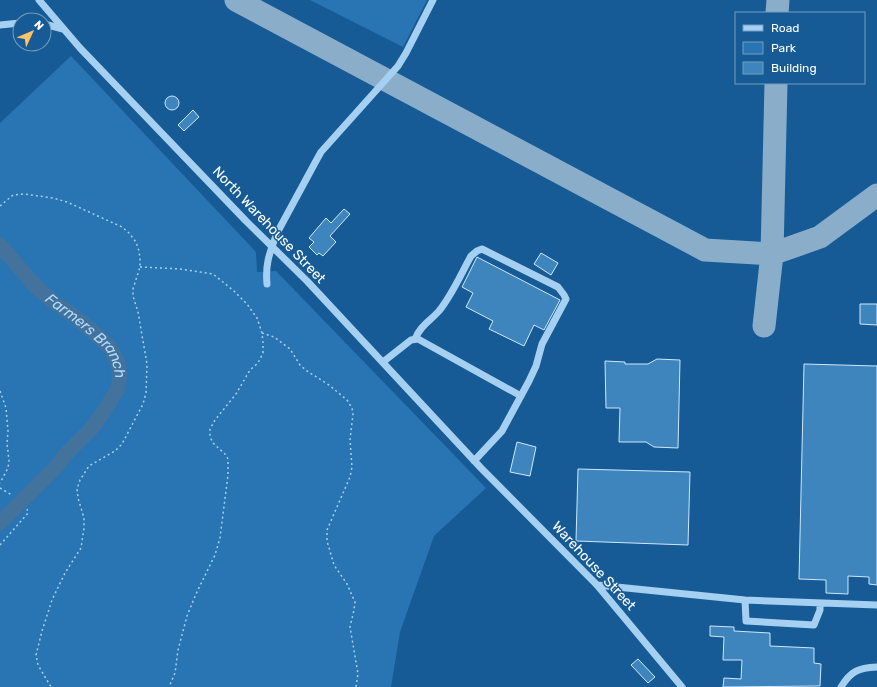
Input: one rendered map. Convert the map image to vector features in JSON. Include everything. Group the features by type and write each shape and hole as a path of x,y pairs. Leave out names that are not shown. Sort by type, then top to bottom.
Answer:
{"street":[{"name":"North Warehouse Street","path":"39,0 63,29 241,215 307,281 481,468"},
{"path":"267,284 266,272 268,256 277,233 316,161 334,138 398,66 433,0"},
{"path":"0,25 12,24"},
{"path":"52,26 63,29"},
{"path":"415,340 419,329 439,310 472,256 477,251 482,249 558,287 566,299 542,344 536,366 502,431 474,461"},
{"path":"383,362 411,340 418,339 521,396"},
{"name":"Warehouse Street","path":"481,468 597,585 682,687"},
{"path":"597,585 745,600 877,605"},
{"path":"745,600 746,621 814,625 820,610 820,603"},
{"path":"841,687 846,679 854,672 864,668 877,668"}],"path":[{"path":"0,206 13,195 37,195 67,202 122,226 136,242 139,251 140,267 133,289 133,296 138,312 147,364 146,393 143,404 122,444 115,451 89,466 77,489 84,518 81,548 65,573 52,600 36,655 38,665 43,676 51,687"},
{"path":"140,267 180,269 213,274 247,304 257,318 262,333 263,353 258,363 250,370 236,394 215,420 210,429 210,438 228,459 228,475 220,538 215,555 187,616 178,650 175,673 170,687"},
{"path":"262,333 274,338 290,349 304,368 347,400 352,408 353,414 350,440 352,468 350,477 327,530 327,541 334,565 347,584 355,602 350,627 358,674 356,687"},
{"path":"0,391 6,408 9,461 8,468 0,483"},
{"path":"0,488 6,493 12,494"},
{"path":"0,545 24,519 28,513 27,509"}],"green space":[{"path":"310,0 427,0 403,47"},
{"path":"71,56 256,252 257,272 276,271 486,488 434,536 400,632 391,687 0,687 0,123"}],"building":[{"path":"172,96 177,98 179,103 177,108 172,110 167,108 165,103 167,98"},
{"path":"193,110 199,117 184,131 178,125"},
{"path":"344,209 350,214 330,236 336,242 323,256 319,253 317,255 309,247 314,242 309,238 326,218 331,223"},
{"path":"541,253 558,263 551,275 534,264"},
{"path":"477,257 560,300 544,330 534,325 524,346 489,329 493,321 466,307 473,293 462,287"},
{"path":"860,304 877,304 877,325 860,324"},
{"path":"657,359 680,360 678,448 654,447 646,442 619,442 620,408 606,408 605,361 625,362 625,364 648,364"},
{"path":"804,364 877,366 877,585 869,584 869,577 848,576 848,594 826,593 826,580 799,579"},
{"path":"517,442 536,447 530,476 510,472"},
{"path":"578,469 690,472 688,545 576,541"},
{"path":"710,626 734,627 734,631 770,633 770,646 814,648 814,663 821,664 820,686 723,687 724,678 741,679 742,660 723,660 724,637 710,636"},
{"path":"638,659 655,677 648,683 631,665"}],"waterway":[{"name":"Farmers Branch","path":"0,245 37,288 78,319 110,347 117,360 120,375 118,389 93,427 66,454 57,466 0,523"}],"taxiway":[{"path":"236,0 705,250 772,254 776,84"},
{"path":"777,12 778,0"},
{"path":"764,326 772,254 820,237 877,195"}]}
